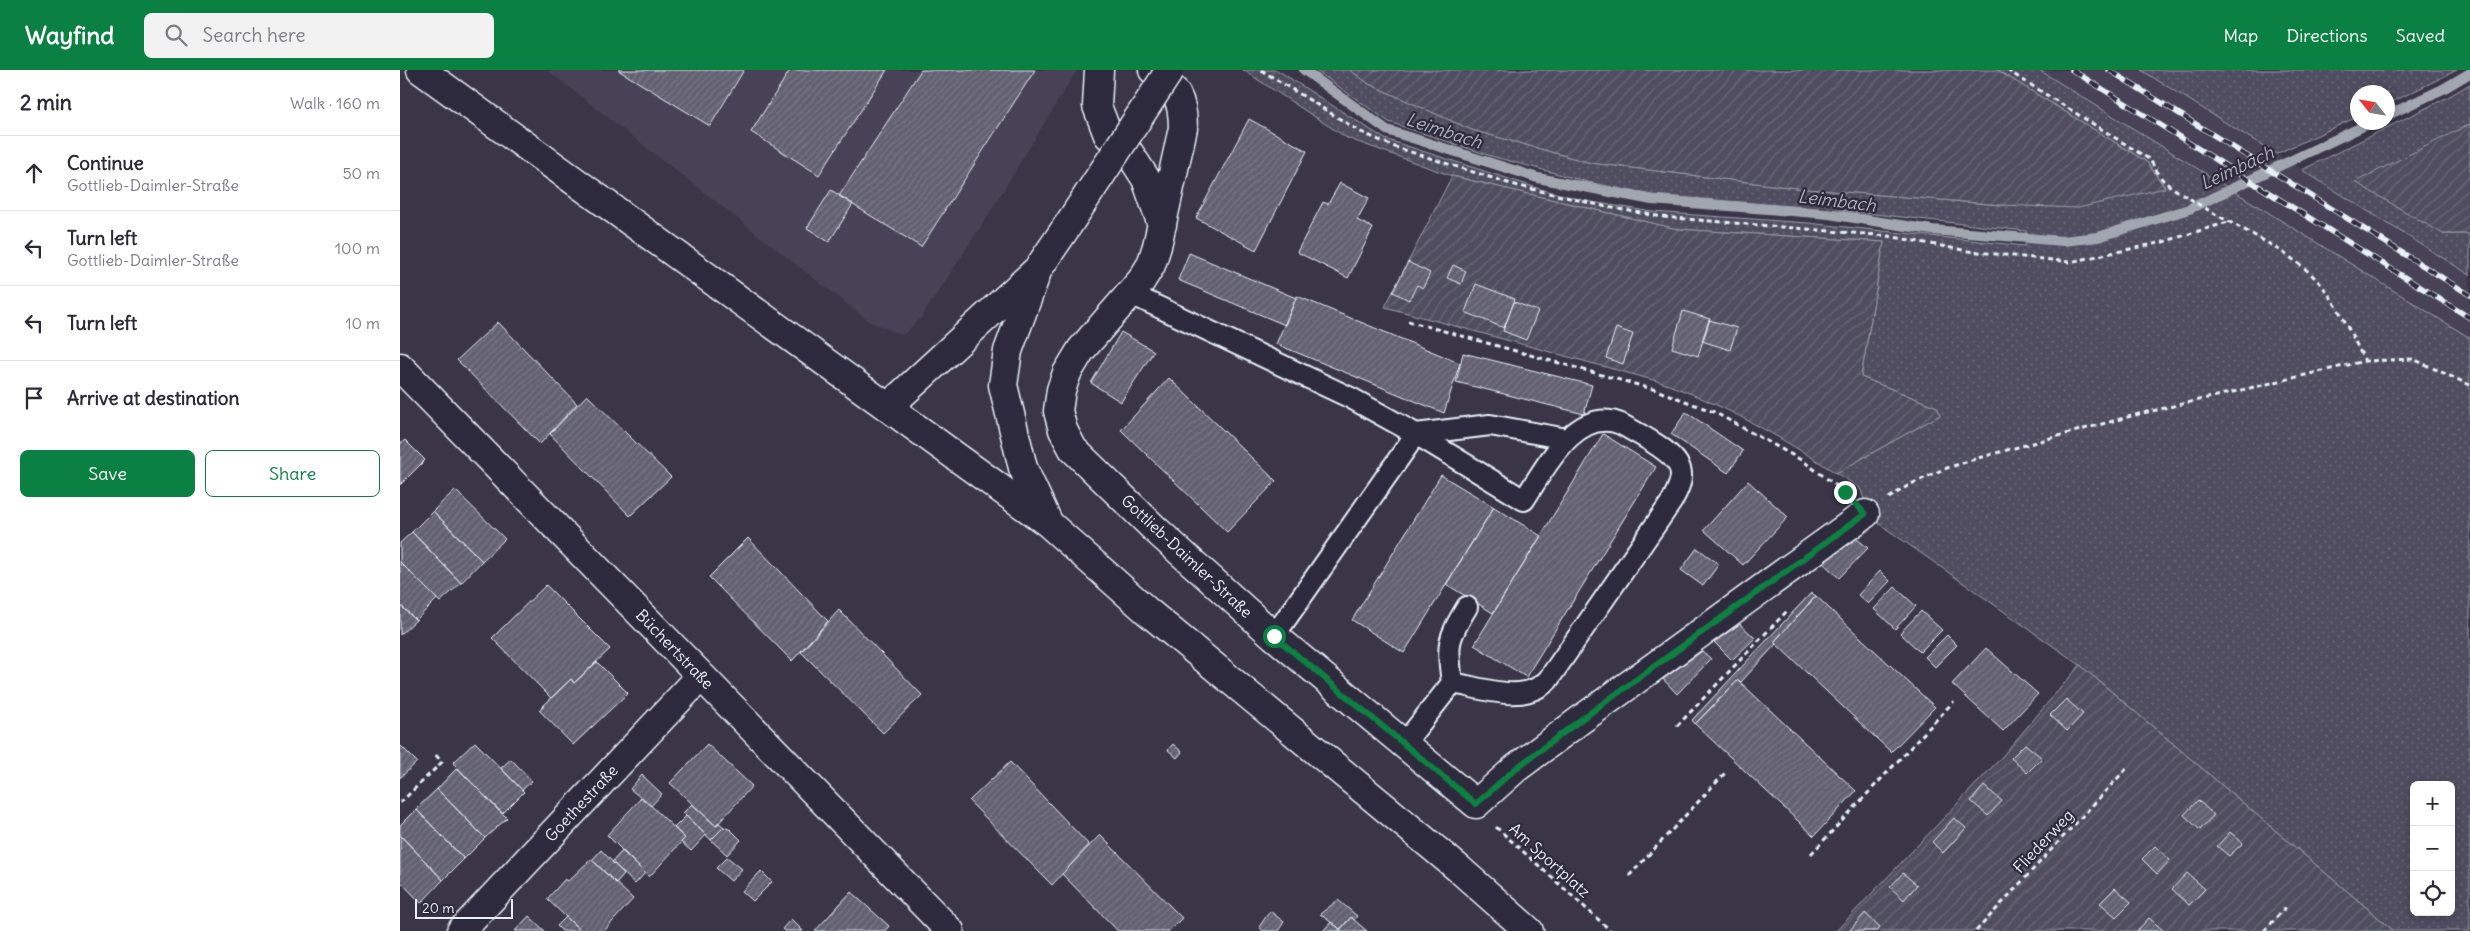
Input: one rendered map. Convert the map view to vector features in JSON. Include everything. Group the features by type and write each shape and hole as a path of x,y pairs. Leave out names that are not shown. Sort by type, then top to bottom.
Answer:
{"street":[{"path":"421,70 889,406 1048,523 1147,611 1458,868 1529,931"},
{"path":"1099,70 1097,106 1105,128 1108,134 1130,154 1146,179 1162,225"},
{"name":"Gottlieb-Daimler-Straße","path":"1153,70 1176,91 1183,112 1183,128 1162,225 1151,265 1131,294 1081,350 1067,372 1061,390 1058,411 1063,430 1073,449 1149,523 1274,636 1476,804"},
{"path":"889,406 1038,269 1170,70"},
{"path":"1038,269 1008,351 1003,385 1011,426 1023,468 1048,523"},
{"name":"Büchertstraße","path":"400,366 945,929"},
{"path":"1476,804 1515,769 1579,721 1865,514"},
{"name":"Goethestraße","path":"461,931 701,676"}],"lane":[{"path":"1131,294 1351,398 1416,434 1524,500 1567,439 1577,430 1599,421 1615,421 1621,424 1663,449 1675,460 1682,474 1672,501 1544,684 1532,692 1520,694 1452,683"},
{"path":"1274,636 1416,434 1490,425 1567,439"},
{"path":"1404,744 1452,683 1448,643 1454,628 1467,607"}],"path":[{"path":"1261,70 1361,132 1396,148 1511,184 1607,207 1663,217 1888,236 1968,251 2070,262 2163,242 2228,222"},
{"path":"2007,70 2149,158 2164,180 2221,218 2274,246 2314,278 2333,300 2365,361"},
{"path":"1408,321 1656,390 1714,412 1771,442 1832,480 1865,514 1909,485 1978,458 2135,415 2365,361 2412,359 2470,385"},
{"path":"1677,726 1793,604"},
{"path":"1811,854 1954,701"},
{"path":"400,802 442,762 433,752"},
{"name":"Fliederweg","path":"1976,931 2128,768"},
{"path":"1629,876 1726,772"},
{"name":"Am Sportplatz","path":"1476,804 1493,825 1611,931"},
{"path":"2264,931 2286,907"}],"shaded area":[{"path":"547,70 1077,70 982,225 921,318 903,335 870,322"},
{"path":"1243,70 1277,70 1385,139 1537,188 1586,201 1653,212 1808,223 2025,246 2026,231 1830,209 1652,195 1588,182 1491,156 1389,122 1315,70 1350,70 1369,84 1472,130 1591,163 1796,188 2001,205 2165,187 2147,162 1997,70 2039,70 2470,338 2470,931 2394,931 2080,665 1871,518 1860,488 1836,473 1940,415 1937,407 1861,377 1884,242 1677,229 1452,176 1347,138"},
{"path":"1350,70 1997,70 2147,162 2165,188 2078,208 2001,205 1796,188 1591,163 1472,130 1369,84"},
{"path":"2039,70 2141,70 2248,136 2470,275 2470,338"},
{"path":"2141,70 2457,70 2395,101 2395,85 2350,85 2350,120 2276,154"},
{"path":"2470,84 2470,124 2457,131 2443,234 2470,234 2470,275 2302,170 2382,130 2395,130 2395,124"},
{"path":"2470,124 2470,234 2443,234 2355,182"},
{"path":"1452,176 1677,229 1884,242 1861,377 1937,407 1940,415 1836,473 1750,421 1704,399 1657,381 1385,307"},
{"path":"2080,665 2394,931 1836,931 1999,760"}],"building":[{"path":"618,70 744,70 710,126"},
{"path":"790,70 887,70 819,175 751,132"},
{"path":"921,70 1035,70 921,247 839,196"},
{"path":"1249,119 1307,151 1256,250 1196,218"},
{"path":"1340,183 1369,198 1357,220 1373,228 1348,278 1297,252 1323,202 1328,204"},
{"path":"831,190 853,204 829,242 807,228"},
{"path":"1189,253 1296,298 1285,325 1178,280"},
{"path":"1408,262 1430,273 1423,288 1417,285 1409,300 1393,292"},
{"path":"1453,265 1466,271 1461,284 1447,278"},
{"path":"1476,284 1515,299 1504,328 1465,312"},
{"path":"1297,296 1460,363 1444,413 1276,344"},
{"path":"1514,302 1538,311 1526,340 1503,331"},
{"path":"1683,311 1710,319 1698,356 1672,348"},
{"path":"1709,320 1737,328 1730,350 1702,341"},
{"path":"498,322 577,404 540,444 457,360"},
{"path":"1616,328 1633,334 1623,364 1606,358"},
{"path":"1121,332 1154,351 1121,402 1091,383"},
{"path":"1463,353 1592,385 1584,414 1456,382"},
{"path":"1169,378 1276,481 1227,532 1121,430"},
{"path":"587,395 671,477 630,516 550,434"},
{"path":"1686,412 1743,451 1728,473 1671,434"},
{"path":"1603,434 1656,467 1526,677 1474,645"},
{"path":"405,440 425,460 400,485 400,444"},
{"path":"1441,475 1494,507 1404,653 1352,620"},
{"path":"1748,481 1788,517 1743,565 1704,530"},
{"path":"455,490 505,539 482,561 433,511"},
{"path":"1494,507 1541,536 1493,613 1446,584"},
{"path":"433,511 482,561 461,583 412,532"},
{"path":"412,532 461,583 440,602 400,562 400,543"},
{"path":"748,538 828,621 792,661 709,577"},
{"path":"1856,538 1868,548 1839,578 1821,561"},
{"path":"1697,548 1719,564 1703,586 1681,570"},
{"path":"400,562 437,599 416,620 400,605"},
{"path":"1880,571 1890,581 1868,604 1858,595"},
{"path":"546,585 610,649 574,683 571,679 551,698 492,638"},
{"path":"1895,587 1916,606 1895,629 1874,609"},
{"path":"1811,593 1816,596 1774,642 1776,644 1741,682 1738,680 1695,724 1692,720"},
{"path":"1816,596 1935,707 1891,752 1774,642"},
{"path":"400,605 416,620 400,635"},
{"path":"839,610 922,695 883,733 801,652"},
{"path":"1921,611 1942,630 1920,652 1900,633"},
{"path":"1740,624 1755,638 1732,660 1714,642"},
{"path":"1947,635 1957,645 1935,667 1925,657"},
{"path":"1986,648 2038,694 2003,731 1952,684"},
{"path":"1702,651 1711,659 1677,694 1663,679"},
{"path":"597,662 628,693 573,745 539,710 571,679 574,683"},
{"path":"1738,680 1856,791 1814,836 1695,724"},
{"path":"2066,699 2083,714 2067,731 2050,715"},
{"path":"475,742 524,792 502,814 453,763"},
{"path":"707,744 752,786 716,826 670,783"},
{"path":"1173,744 1182,752 1177,758 1168,750"},
{"path":"2025,744 2042,758 2027,773 2011,758"},
{"path":"400,745 417,762 400,778"},
{"path":"511,759 532,781 522,790 501,768"},
{"path":"1010,762 1089,845 1052,885 969,801"},
{"path":"457,768 507,818 485,838 437,789"},
{"path":"642,775 662,794 651,806 630,789"},
{"path":"1984,786 2002,801 1988,816 1971,801"},
{"path":"437,789 485,838 464,859 416,809"},
{"path":"642,797 685,838 649,877 607,835"},
{"path":"2198,800 2214,815 2200,830 2184,815"},
{"path":"692,804 716,826 718,822 724,827 711,840 683,813"},
{"path":"416,809 464,859 443,880 400,835 400,825"},
{"path":"686,816 706,835 691,851 681,842 685,838 674,828"},
{"path":"1954,818 1966,828 1943,853 1932,842"},
{"path":"724,827 731,830 741,840 727,855 711,840"},
{"path":"2230,832 2243,843 2229,856 2217,846"},
{"path":"400,835 443,880 421,903 400,881"},
{"path":"1100,835 1182,918 1169,931 1118,931 1062,874"},
{"path":"2155,846 2170,860 2157,874 2142,859"},
{"path":"601,850 624,874 616,883 592,860"},
{"path":"622,851 645,873 635,884 612,862"},
{"path":"727,857 742,869 731,881 716,868"},
{"path":"591,859 633,899 604,931 581,931 547,899 565,879 568,881"},
{"path":"761,871 772,882 753,901 742,891"},
{"path":"1903,873 1917,885 1904,900 1890,887"},
{"path":"2187,873 2205,889 2189,905 2172,889"},
{"path":"2115,888 2131,902 2116,917 2100,903"},
{"path":"851,892 889,926 885,931 815,931"},
{"path":"1338,900 1357,916 1354,920 1351,917 1340,929 1320,914"},
{"path":"1270,911 1284,922 1278,931 1263,931 1259,927"},
{"path":"1865,913 1880,927 1876,931 1851,931 1850,930"},
{"path":"529,916 545,931 515,931"},
{"path":"566,917 581,931 562,931 557,926"},
{"path":"1351,917 1354,920 1367,931 1339,931"},
{"path":"2149,918 2164,931 2137,931"},
{"path":"791,919 803,931 784,931 782,929"},
{"path":"1331,922 1340,929 1339,931 1323,931"}],"waterway":[{"name":"Leimbach","path":"1304,70 1387,130 1538,178 1652,200 1829,214 1932,230 2063,241 2098,237 2189,209 2355,130"},
{"name":"Leimbach","path":"2395,112 2443,89 2470,73"}],"railway":[{"path":"2072,70 2470,318"},
{"path":"2109,70 2470,295"}],"route":[{"path":"1274,636 1476,804 1515,769 1579,721 1865,514 1845,492"}]}
